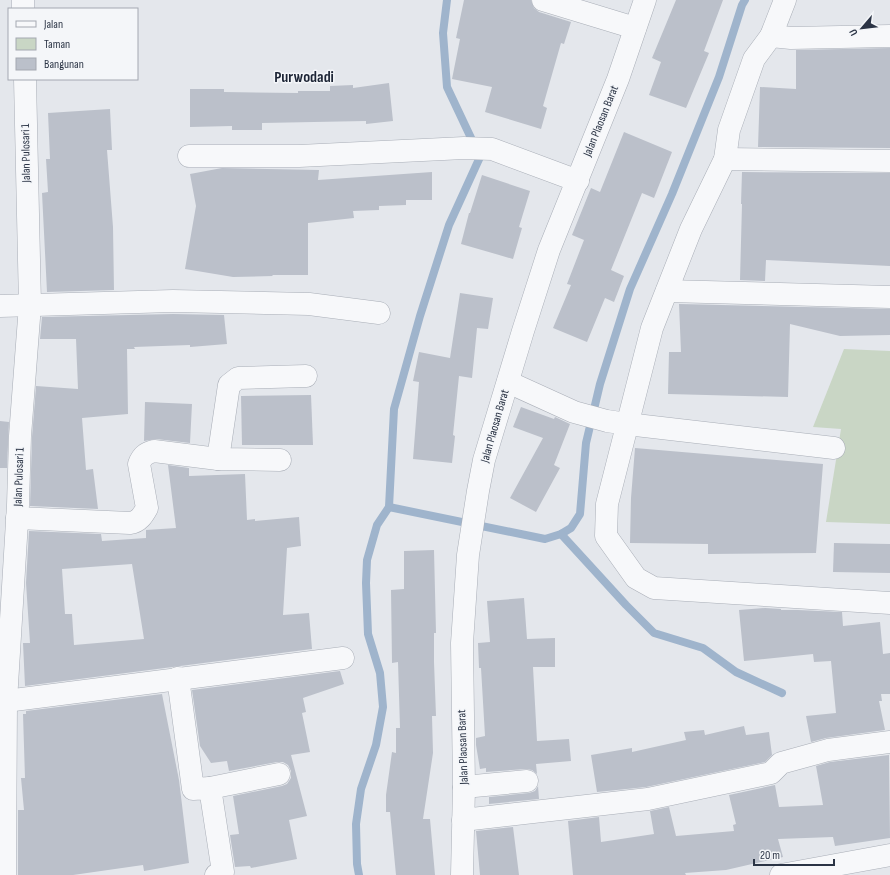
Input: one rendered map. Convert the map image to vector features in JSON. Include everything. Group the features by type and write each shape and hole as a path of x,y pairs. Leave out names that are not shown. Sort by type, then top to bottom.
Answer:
{"street":[{"path":"543,0 635,28"},
{"name":"Jalan Plaosan Barat","path":"462,875 464,787 462,643 468,556 484,460 549,250 618,79 645,0"},
{"path":"785,0 770,36 754,59 729,130 725,160 691,229 652,328 607,504 606,536 636,578 654,588 890,603"},
{"path":"770,36 791,38 890,36"},
{"name":"Jalan Pulosari 1","path":"5,875 6,701 12,509 20,436 30,305 25,80"},
{"path":"189,156 299,156 464,148 492,149 578,181"},
{"path":"725,160 890,161"},
{"path":"667,291 890,297"},
{"path":"0,306 173,302 309,304 379,313"},
{"path":"218,459 229,385 231,382 238,378 306,376"},
{"path":"508,382 574,412 600,419 627,424 834,448"},
{"path":"12,509 130,524 140,518 147,508 138,464 145,454 154,452 218,459 280,460"},
{"path":"6,701 343,658"},
{"path":"178,678 193,789 210,788 279,774"},
{"path":"464,820 648,799 771,773 781,763 828,750 890,742"},
{"path":"464,787 527,781"},
{"path":"210,788 223,872 216,875"},
{"path":"781,875 890,855"}],"green space":[{"path":"844,349 890,351 890,524 826,522 841,429 813,427"}],"building":[{"path":"464,0 531,0 534,8 539,12 571,22 564,44 561,43 543,106 547,108 541,129 485,112 492,87 452,79 460,39 456,38"},
{"path":"676,0 723,0 704,51 709,53 686,108 649,95 661,62 652,58"},
{"path":"890,48 890,148 758,147 760,87 796,89 796,50"},
{"path":"389,83 393,121 366,124 366,121 262,123 262,130 232,130 232,126 190,127 190,89 224,89 224,92 298,93 298,91 330,91 330,86 353,85 353,88"},
{"path":"110,109 112,150 107,150 113,227 114,290 47,292 42,193 48,192 46,159 50,159 48,113"},
{"path":"624,132 672,152 654,198 642,193 611,270 624,276 614,302 605,298 587,342 553,328 571,285 567,284 584,240 572,235 591,188 600,192"},
{"path":"222,168 319,170 318,180 432,172 432,200 406,200 406,205 379,206 379,210 353,211 354,218 308,223 308,275 233,277 185,269 196,206 190,174"},
{"path":"742,172 890,173 890,266 766,260 765,281 740,280"},
{"path":"482,175 530,191 519,227 522,228 513,259 461,244 469,213"},
{"path":"460,293 493,298 488,329 477,328 472,378 459,376 453,435 455,436 452,463 413,459 419,382 413,381 419,352 450,358"},
{"path":"679,304 890,309 890,335 840,336 790,324 788,397 668,394 669,352 681,352"},
{"path":"173,314 224,315 227,344 190,347 190,345 134,347 135,349 127,349 128,414 82,418 86,470 93,469 98,509 30,506 32,437 36,386 78,389 76,339 40,339 42,317"},
{"path":"311,395 313,445 242,445 241,396"},
{"path":"145,402 192,404 190,443 156,439 144,441"},
{"path":"521,407 554,419 555,417 570,424 554,465 560,468 536,512 510,498 543,438 513,427"},
{"path":"0,421 9,422 7,468 0,468"},
{"path":"635,448 823,464 816,553 708,554 708,544 630,543 631,498"},
{"path":"168,465 189,468 189,476 245,474 247,520 255,519 255,521 299,517 301,546 287,548 283,615 309,613 312,649 25,686 23,643 30,643 26,583 29,531 101,534 102,541 146,538 146,530 176,528","holes":["132,564 144,639 74,645 72,614 65,614 62,569"]},
{"path":"834,543 890,544 890,573 833,572"},
{"path":"434,550 436,633 434,633 434,662 436,716 432,716 433,753 423,819 430,819 435,875 396,875 390,812 386,812 386,795 392,752 396,753 396,728 400,728 398,662 392,663 391,590 404,589 404,551"},
{"path":"524,598 527,639 555,638 555,667 533,667 537,741 569,739 571,761 536,764 537,774 532,770 526,769 486,772 486,768 480,769 476,738 485,736 478,643 490,642 487,601"},
{"path":"765,608 842,612 843,626 880,622 883,654 890,653 890,694 881,694 882,701 879,701 885,730 826,738 811,742 806,716 836,713 831,661 814,662 813,654 744,661 739,610"},
{"path":"340,671 344,684 303,698 306,712 302,713 310,752 291,755 307,816 289,820 297,859 251,868 250,866 235,867 230,835 239,834 233,796 287,784 291,778 291,771 288,765 283,762 229,771 227,761 211,763 200,746 192,690"},
{"path":"162,694 179,780 189,863 144,871 143,865 73,875 18,875 18,810 24,810 21,778 25,778 23,714 26,714 26,711"},
{"path":"744,726 746,735 769,732 772,755 765,762 646,787 597,792 591,755 632,748 632,752 686,740 684,732 704,730 705,735"},
{"path":"889,755 890,838 835,846 833,837 778,839 783,857 726,870 685,873 686,875 573,875 568,821 599,817 601,842 654,834 650,811 669,807 676,836 734,831 733,825 736,824 729,795 775,785 779,807 823,805 816,766 830,762"},
{"path":"538,786 539,799 489,804 489,797 529,793 535,791"},
{"path":"513,827 519,875 480,875 476,831"}],"waterway":[{"path":"359,875 357,864 356,824 361,789 376,745 383,707 380,673 368,634 366,583 367,560 377,525 389,507 394,409 420,316 449,225 480,157 447,87 443,33 447,0"},
{"path":"389,507 545,539 561,534 571,528 580,514 586,443 600,384 630,289 672,194 719,77 742,5 745,0"},
{"path":"561,534 626,605 654,633 703,648 736,672 782,693"}],"district":[{"name":"Purwodadi","path":"304,77"}]}
